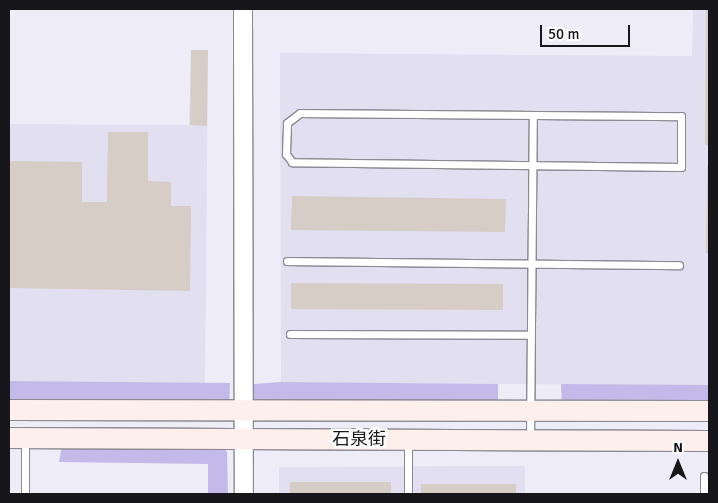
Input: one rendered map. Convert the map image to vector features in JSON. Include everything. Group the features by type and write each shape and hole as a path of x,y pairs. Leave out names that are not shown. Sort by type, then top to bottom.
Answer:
{"main road":[{"name":"石泉街","path":"9,410 244,412 709,411"},
{"name":"石泉街","path":"17,438 709,441"}],"street":[{"path":"243,9 244,494"}],"lane":[{"path":"300,113 681,116 681,168 532,165 292,162 286,154 287,123 300,113"},
{"path":"530,440 533,115"},
{"path":"287,261 679,265"},
{"path":"290,334 531,335"},
{"path":"17,438 25,494"},
{"path":"408,440 408,494"},
{"path":"704,476 704,494"}],"shaded area":[{"path":"693,9 709,9 709,386 281,382 280,53 692,56"},
{"path":"191,50 208,50 205,383 9,381 9,124 189,125"},
{"path":"9,381 230,383 229,408 9,403"},
{"path":"281,382 498,384 498,407 260,408 253,399 253,384"},
{"path":"561,384 709,385 709,407 562,406"},
{"path":"62,445 221,445 227,452 228,494 208,494 208,464 59,462"},
{"path":"525,466 525,494 279,494 279,467"}],"building":[{"path":"706,9 709,9 709,145 705,145"},
{"path":"191,50 208,50 207,126 190,125"},
{"path":"108,132 148,132 148,181 171,182 171,206 191,206 190,291 9,288 9,161 82,162 82,202 107,202"},
{"path":"707,165 709,165 709,253 706,253"},
{"path":"292,196 506,199 505,232 291,230"},
{"path":"291,283 503,284 503,310 291,309"},
{"path":"290,482 391,482 391,494 290,494"},
{"path":"421,484 516,484 516,494 421,494"}]}
